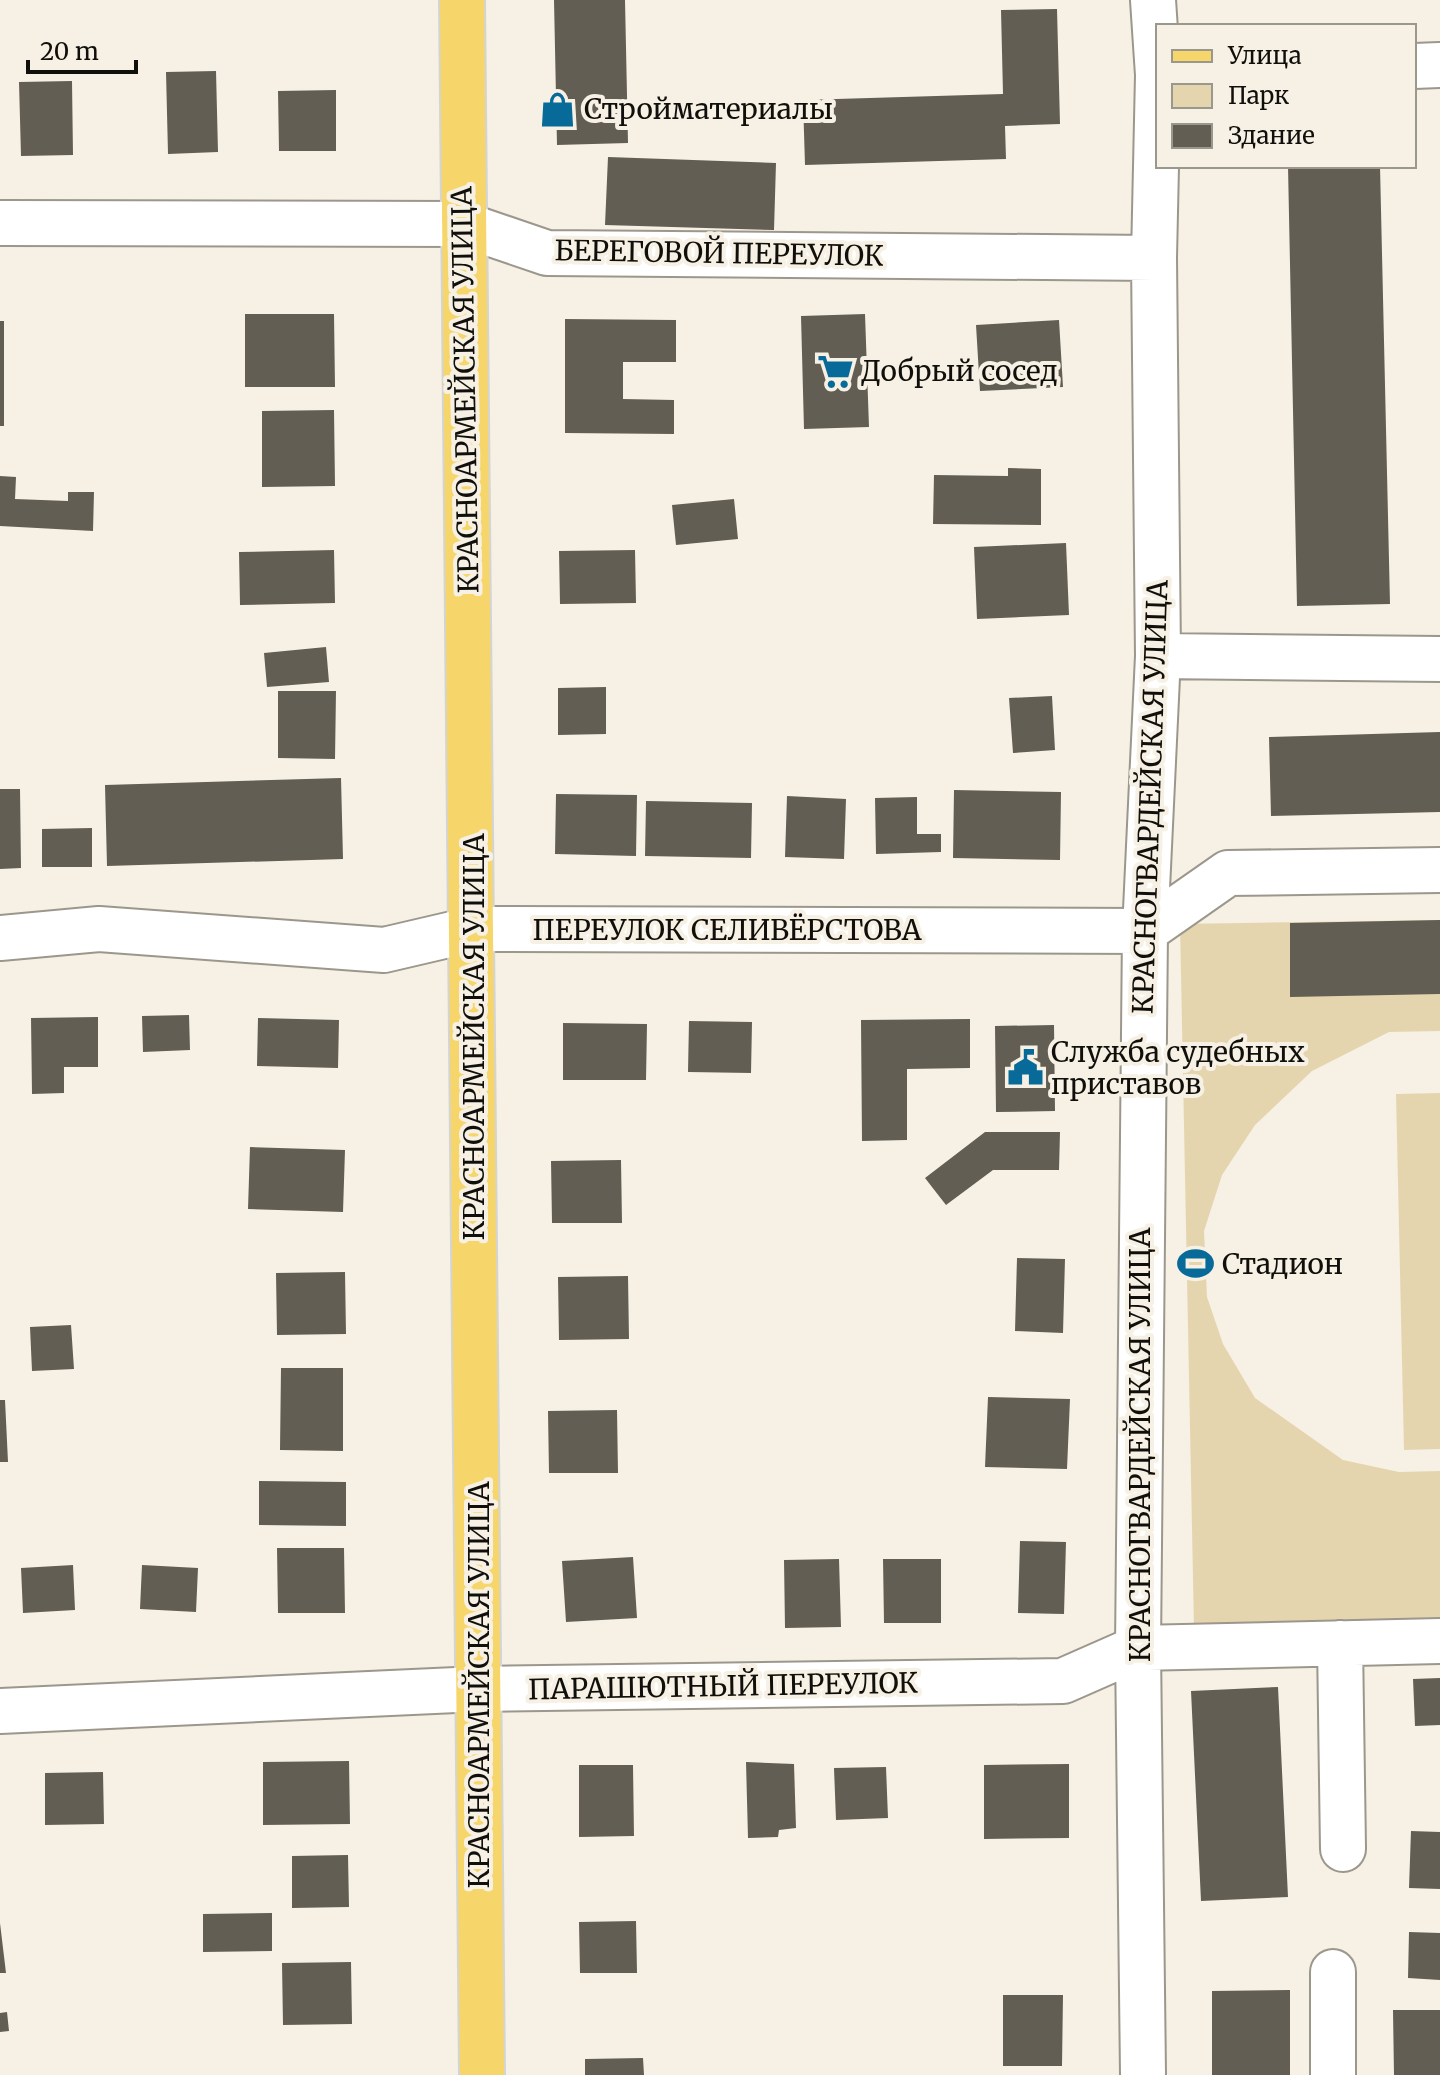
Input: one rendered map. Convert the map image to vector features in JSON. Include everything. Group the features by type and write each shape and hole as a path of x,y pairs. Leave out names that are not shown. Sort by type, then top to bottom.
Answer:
{"main road":[{"name":"КРАСНОАРМЕЙСКАЯ УЛИЦА","path":"462,0 462,224 474,929 482,2075"}],"street":[{"name":"КРАСНОГВАРДЕЙСКАЯ УЛИЦА","path":"1153,0 1156,45"},
{"path":"1416,66 1440,65"},
{"name":"КРАСНОГВАРДЕЙСКАЯ УЛИЦА","path":"1143,2075 1138,1648 1145,931 1158,656 1156,166"},
{"name":"БЕРЕГОВОЙ ПЕРЕУЛОК","path":"0,223 462,224 547,253 1154,258"},
{"path":"1158,656 1440,659"},
{"path":"1145,931 1228,873 1440,870"},
{"name":"ПЕРЕУЛОК СЕЛИВЁРСТОВА","path":"0,938 99,929 384,950 474,929 1145,931"},
{"name":"ПАРАШЮТНЫЙ ПЕРЕУЛОК","path":"0,1711 478,1689 1063,1681 1138,1648 1440,1641"},
{"path":"1340,1643 1343,1849"},
{"path":"1333,1972 1333,2075"}],"green space":[{"name":"Стадион","path":"1440,920 1440,1031 1389,1032 1312,1071 1255,1125 1222,1175 1204,1231 1207,1297 1223,1344 1255,1398 1343,1460 1399,1472 1440,1471 1440,1623 1194,1629 1180,924"},
{"path":"1440,1093 1440,1449 1404,1450 1396,1094"}],"building":[{"path":"554,0 625,0 628,143 557,145"},
{"path":"1057,9 1060,124 1005,126 1006,159 805,165 803,100 1003,94 1001,10"},
{"path":"216,71 218,152 168,154 166,72"},
{"path":"72,81 73,155 21,156 19,82"},
{"path":"336,90 336,151 279,151 278,91"},
{"path":"608,157 776,163 774,230 605,225"},
{"path":"1288,168 1380,168 1390,604 1297,606"},
{"path":"245,314 334,314 335,387 245,387"},
{"name":"Добрый сосед","path":"865,314 869,427 804,429 801,316"},
{"path":"565,319 676,320 676,362 623,362 623,399 674,400 674,434 565,433"},
{"path":"1059,320 1063,387 980,391 976,325"},
{"path":"0,321 4,321 4,426 0,426"},
{"path":"334,410 335,486 262,487 262,411"},
{"path":"1008,468 1041,469 1041,525 933,524 934,475 1008,476"},
{"path":"0,476 16,477 15,499 68,501 68,492 94,492 93,531 0,526"},
{"path":"734,499 738,539 676,545 672,505"},
{"path":"1066,543 1069,615 977,619 974,547"},
{"path":"334,550 335,603 240,605 239,552"},
{"path":"635,550 636,603 560,604 559,551"},
{"path":"326,647 329,682 267,687 264,653"},
{"path":"606,687 606,734 558,735 558,688"},
{"path":"278,691 336,691 335,759 278,758"},
{"path":"1052,696 1055,750 1013,753 1009,698"},
{"path":"1440,732 1440,812 1271,816 1269,737"},
{"path":"341,778 343,859 107,866 105,785"},
{"path":"0,789 20,789 21,868 0,869"},
{"path":"954,790 1061,792 1060,860 953,858"},
{"path":"556,794 637,795 636,856 555,854"},
{"path":"787,796 846,799 844,859 785,857"},
{"path":"917,797 917,834 941,834 941,852 876,854 875,798"},
{"path":"646,801 752,803 751,858 645,856"},
{"path":"92,828 92,867 42,867 42,829"},
{"path":"1440,920 1440,994 1290,997 1290,923"},
{"path":"189,1015 190,1050 143,1052 142,1016"},
{"path":"98,1017 98,1067 64,1067 64,1093 32,1094 31,1018"},
{"path":"258,1018 339,1020 338,1068 257,1066"},
{"path":"970,1019 970,1068 907,1069 907,1140 862,1141 861,1020"},
{"path":"689,1021 752,1022 751,1073 688,1072"},
{"path":"563,1023 647,1024 646,1080 563,1080"},
{"name":"Служба судебных приставов","path":"1054,1025 1055,1111 996,1112 995,1026"},
{"path":"985,1132 1060,1132 1059,1170 993,1170 946,1205 925,1178"},
{"path":"250,1147 345,1150 343,1212 248,1209"},
{"path":"621,1160 622,1223 552,1223 551,1161"},
{"path":"1017,1258 1065,1259 1063,1333 1015,1331"},
{"path":"345,1272 346,1334 277,1335 276,1273"},
{"path":"628,1276 629,1339 559,1340 558,1277"},
{"path":"71,1325 74,1369 32,1371 30,1327"},
{"path":"281,1368 343,1368 343,1451 280,1450"},
{"path":"988,1397 1070,1399 1067,1469 985,1467"},
{"path":"0,1400 5,1400 8,1462 0,1462"},
{"path":"617,1410 618,1473 549,1473 548,1411"},
{"path":"259,1481 346,1482 346,1526 259,1525"},
{"path":"1020,1541 1066,1542 1064,1614 1018,1613"},
{"path":"277,1548 344,1548 345,1613 278,1613"},
{"path":"633,1557 637,1618 566,1622 562,1561"},
{"path":"839,1559 841,1627 785,1628 784,1560"},
{"path":"883,1559 941,1559 941,1623 884,1623"},
{"path":"73,1565 75,1610 23,1613 21,1568"},
{"path":"142,1565 198,1568 196,1612 140,1609"},
{"path":"1440,1678 1440,1725 1415,1726 1413,1679"},
{"path":"1278,1687 1288,1897 1201,1901 1191,1691"},
{"path":"349,1761 350,1824 263,1825 263,1762"},
{"path":"746,1762 794,1764 796,1828 779,1830 778,1837 748,1838"},
{"path":"1069,1764 1069,1838 984,1839 984,1765"},
{"path":"579,1765 633,1765 634,1836 579,1837"},
{"path":"886,1767 888,1818 836,1820 834,1768"},
{"path":"103,1772 104,1824 45,1825 45,1773"},
{"path":"1411,1831 1440,1832 1440,1889 1409,1888"},
{"path":"348,1855 349,1907 292,1908 292,1856"},
{"path":"272,1913 272,1951 203,1952 203,1914"},
{"path":"636,1921 637,1973 580,1973 579,1922"},
{"path":"0,1923 6,1973 0,1973"},
{"path":"1409,1932 1440,1933 1440,1980 1408,1978"},
{"path":"351,1962 352,2024 283,2025 282,1963"},
{"path":"1290,1990 1290,2075 1212,2075 1212,1991"},
{"path":"1003,1995 1063,1995 1062,2066 1003,2066"},
{"path":"1393,2010 1440,2010 1440,2075 1394,2075"},
{"path":"7,2012 9,2031 0,2032 0,2013"},
{"path":"643,2058 644,2075 585,2075 585,2059"}],"place":[{"name":"Стройматериалы","path":"558,109"},
{"name":"Добрый сосед","path":"835,371"},
{"name":"Служба судебных приставов","path":"1025,1068"},
{"name":"Стадион","path":"1196,1264"}]}
